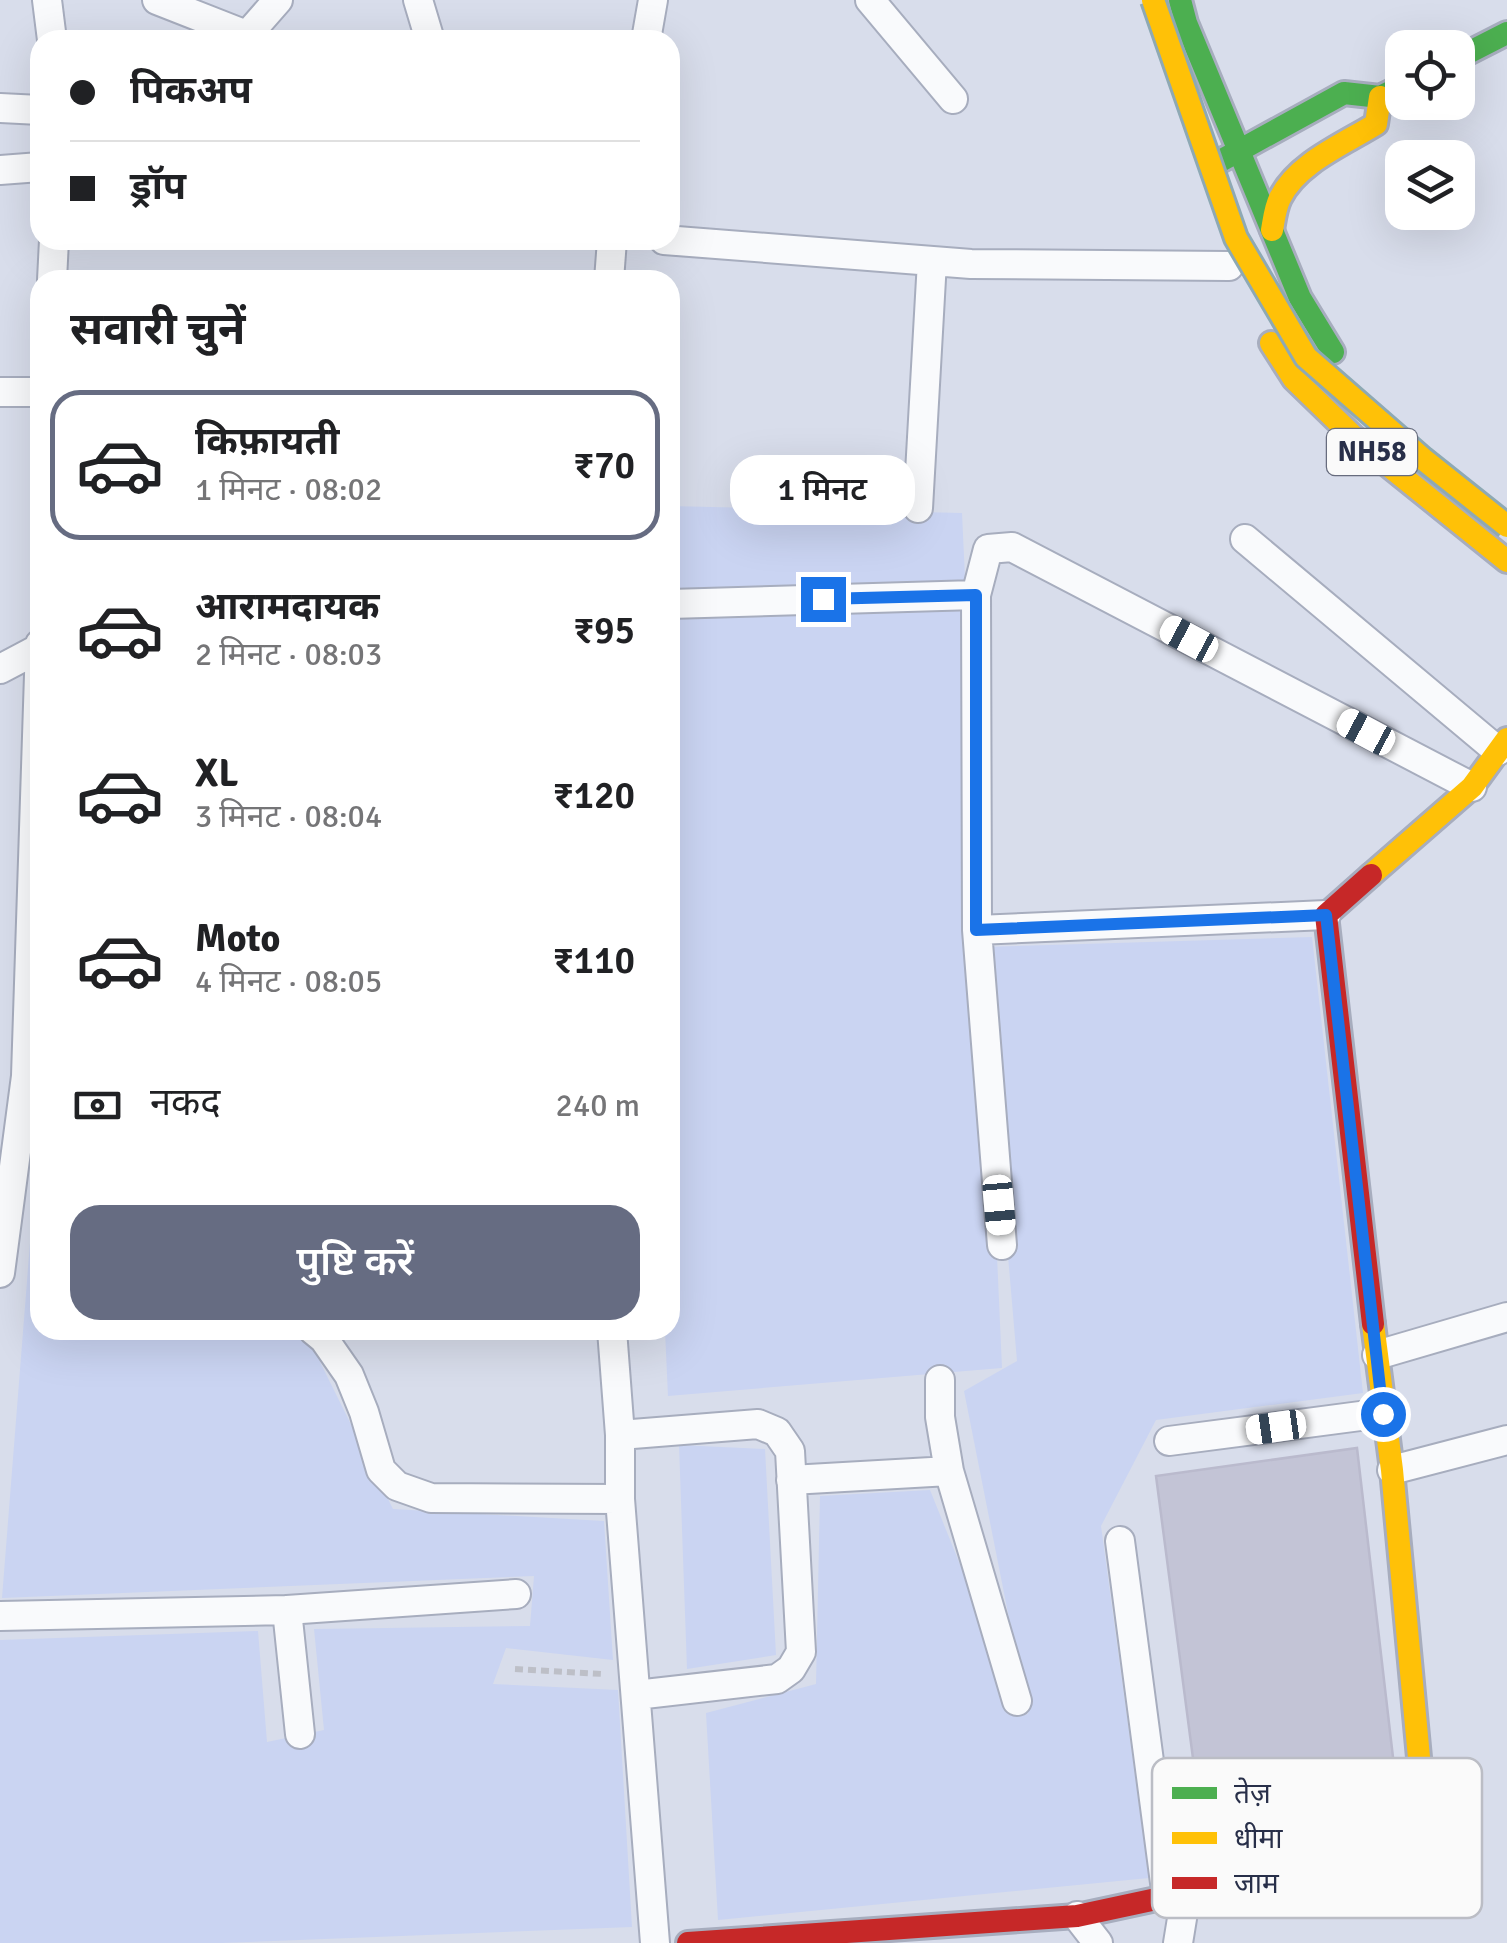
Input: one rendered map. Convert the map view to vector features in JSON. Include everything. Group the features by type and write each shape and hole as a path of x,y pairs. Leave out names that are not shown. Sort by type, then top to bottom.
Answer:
{"main road":[{"path":"1138,0 1193,175 1243,294"},
{"path":"1153,0 1236,238 1306,357 1507,526"},
{"name":"NH58","path":"1180,0 1186,23 1300,298 1330,349 1397,413 1507,504"},
{"path":"1475,49 1507,32"},
{"path":"1193,175 1344,93 1385,94"},
{"path":"1272,230 1279,200 1287,186 1376,124 1380,97"},
{"name":"NH58","path":"1258,322 1306,392 1358,441 1507,561"},
{"path":"1419,1758 1392,1470 1326,915 1472,787 1502,745"},
{"path":"688,1943 1077,1916 1152,1901"}],"street":[{"path":"47,0 51,30"},
{"path":"158,0 228,30"},
{"path":"256,30 278,0"},
{"path":"418,0 427,30"},
{"path":"648,30 653,0"},
{"path":"870,0 953,98"},
{"path":"0,108 30,110"},
{"path":"0,170 30,168"},
{"path":"680,241 970,264 1229,266"},
{"path":"918,508 932,261"},
{"path":"0,392 30,392"},
{"path":"1244,539 1502,745"},
{"path":"1002,1244 976,930 976,595 988,549 1012,547 1472,787"},
{"path":"680,604 976,595"},
{"path":"0,669 30,652"},
{"path":"976,930 1326,915"},
{"path":"0,1274 30,1094"},
{"path":"1377,1355 1507,1317"},
{"path":"325,1340 349,1375 381,1470 396,1486 432,1498 620,1499"},
{"path":"613,1340 620,1499 655,1943"},
{"path":"940,1380 940,1417 949,1471 1017,1701"},
{"path":"1170,1441 1383,1414"},
{"path":"620,1435 758,1424 777,1432 790,1451 792,1480 801,1652 791,1669 777,1679 635,1686"},
{"path":"1392,1470 1507,1440"},
{"path":"792,1480 949,1471"},
{"path":"1120,1541 1154,1758"},
{"path":"0,1616 286,1610 516,1594"},
{"path":"286,1610 300,1734"},
{"path":"1077,1916 1098,1943"},
{"path":"1177,1918 1178,1943"}],"path":[{"path":"515,1669 635,1686"}],"shaded area":[{"path":"680,506 962,513 982,947 1312,937 1363,1393 1156,1420 1101,1526 1149,1878 718,1920 706,1713 816,1684 820,1496 930,1490 990,1639 1016,1717 1028,1714 964,1391 1017,1361 985,987 1002,1368 668,1396 665,1340 680,1340"},
{"path":"30,1243 30,1340 313,1340 393,1509 604,1521 613,1660 506,1648 493,1684 618,1690 632,1927 221,1943 0,1943 0,1640 258,1631 267,1742 324,1730 314,1629 530,1626 534,1576 2,1598"},
{"path":"679,1445 765,1449 776,1655 687,1669"}],"building":[{"path":"1357,1448 1393,1758 1193,1758 1156,1476"}],"traffic: fast":[{"path":"1180,0 1186,23 1300,298 1333,352"},
{"path":"1475,49 1507,33"},
{"path":"1213,165 1344,93 1385,94"}],"traffic: slow":[{"path":"1153,0 1236,238 1306,357 1507,526"},
{"path":"1272,230 1277,206 1288,186 1322,155 1376,124 1380,97"},
{"path":"1271,343 1294,379 1358,441 1507,561"},
{"path":"1371,875 1472,787 1507,739"},
{"path":"1373,1324 1392,1470 1419,1758"}],"traffic: jam":[{"path":"1371,875 1326,915 1373,1324"},
{"path":"688,1943 1077,1916 1152,1900"}],"route":[{"path":"823,599 976,595 976,930 1326,915 1383,1414"}]}
